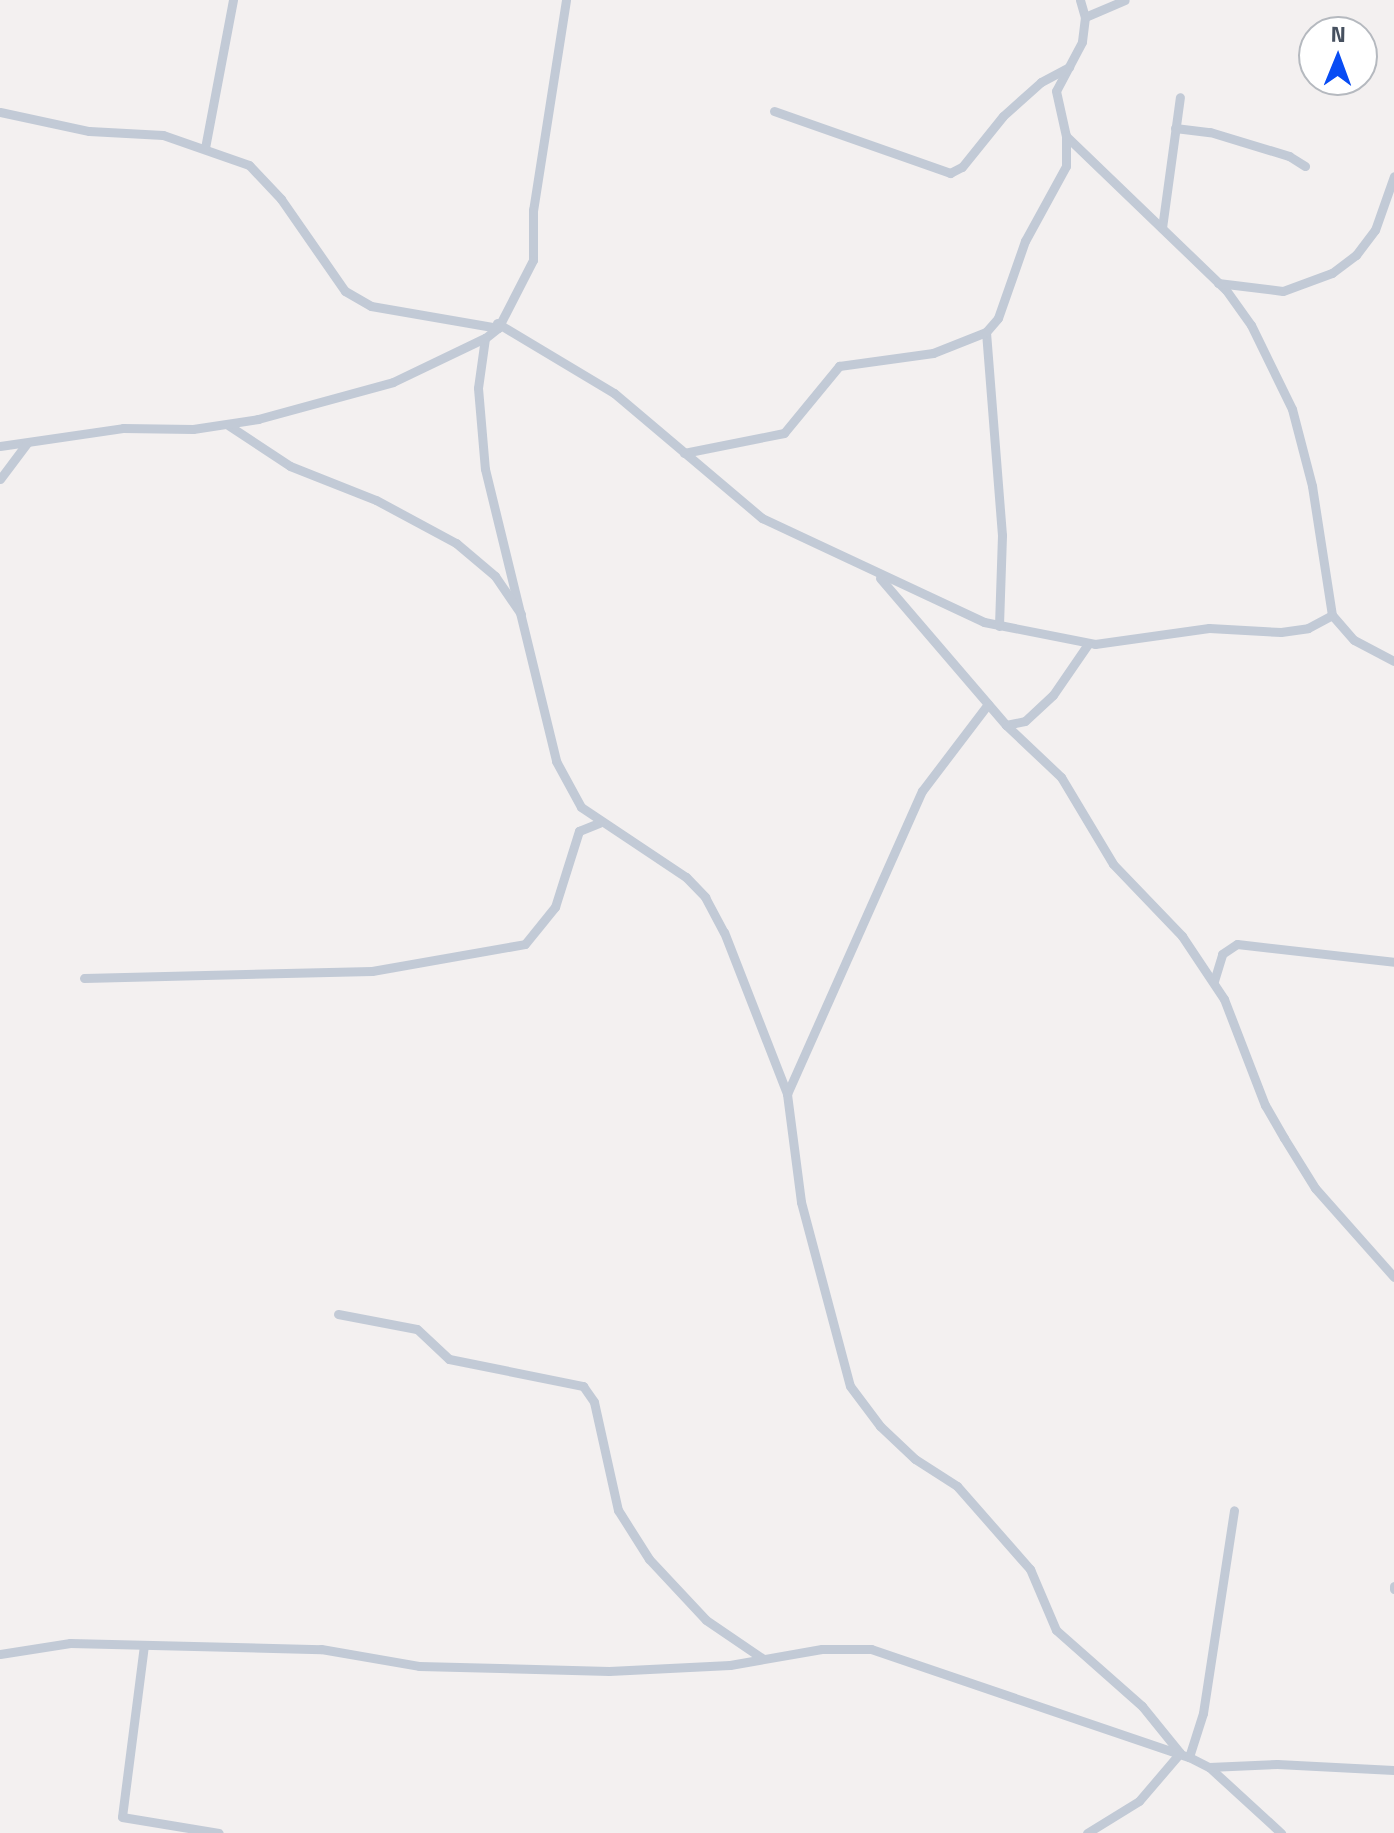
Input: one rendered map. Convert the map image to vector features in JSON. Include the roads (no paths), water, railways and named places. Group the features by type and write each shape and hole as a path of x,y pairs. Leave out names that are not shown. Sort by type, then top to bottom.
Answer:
{"street":[{"path":"205,148 233,0"},
{"path":"0,446 123,428 228,425 349,398 485,338 497,325 533,260 533,210 566,0"},
{"path":"684,453 784,433 839,366 933,353 986,332 998,318 1025,241 1066,166 1066,136 1056,98 1082,42 1085,17 1080,0"},
{"path":"1085,17 1125,0"},
{"path":"774,111 950,173 962,167 1003,116 1041,82 1069,67"},
{"path":"1162,228 1180,97"},
{"path":"0,112 89,131 163,135 249,165 264,180 345,291 371,306 497,325 581,370 762,518 879,576 999,626 1088,644 1209,628 1281,632 1308,628 1332,615"},
{"path":"1175,128 1210,132 1289,156 1305,166"},
{"path":"1066,136 1218,283 1266,350 1292,409 1312,486 1332,615 1369,650 1394,661"},
{"path":"1218,283 1283,291 1332,273 1356,255 1375,230 1394,176"},
{"path":"986,332 1002,535 999,626"},
{"path":"485,338 478,388 485,469 556,761 581,807 599,823 686,877 705,897 787,1094 801,1202 850,1386 880,1426 915,1459 957,1486 1030,1569 1056,1630 1142,1706 1184,1755"},
{"path":"228,425 290,466 376,500 456,543 495,576 523,616"},
{"path":"0,479 27,443"},
{"path":"879,576 1006,725 1061,777 1113,864 1182,936 1214,981 1284,1138 1315,1188 1394,1277"},
{"path":"1006,725 1025,721 1053,695 1088,644"},
{"path":"787,1094 922,791 988,704"},
{"path":"84,978 372,971 525,944 555,907 579,831 599,823"},
{"path":"1214,981 1222,954 1237,944 1394,962"},
{"path":"338,1314 417,1329 449,1359 583,1386 594,1402 618,1510 649,1559 706,1620 762,1658"},
{"path":"1087,1833 1139,1801 1184,1755 1203,1713 1234,1510"},
{"path":"0,1654 70,1643 345,1650 419,1666 514,1671 670,1670 849,1647 898,1655 1184,1755 1209,1767 1281,1833"},
{"path":"144,1645 122,1817 219,1833"},
{"path":"1209,1767 1277,1764 1394,1770"}]}
